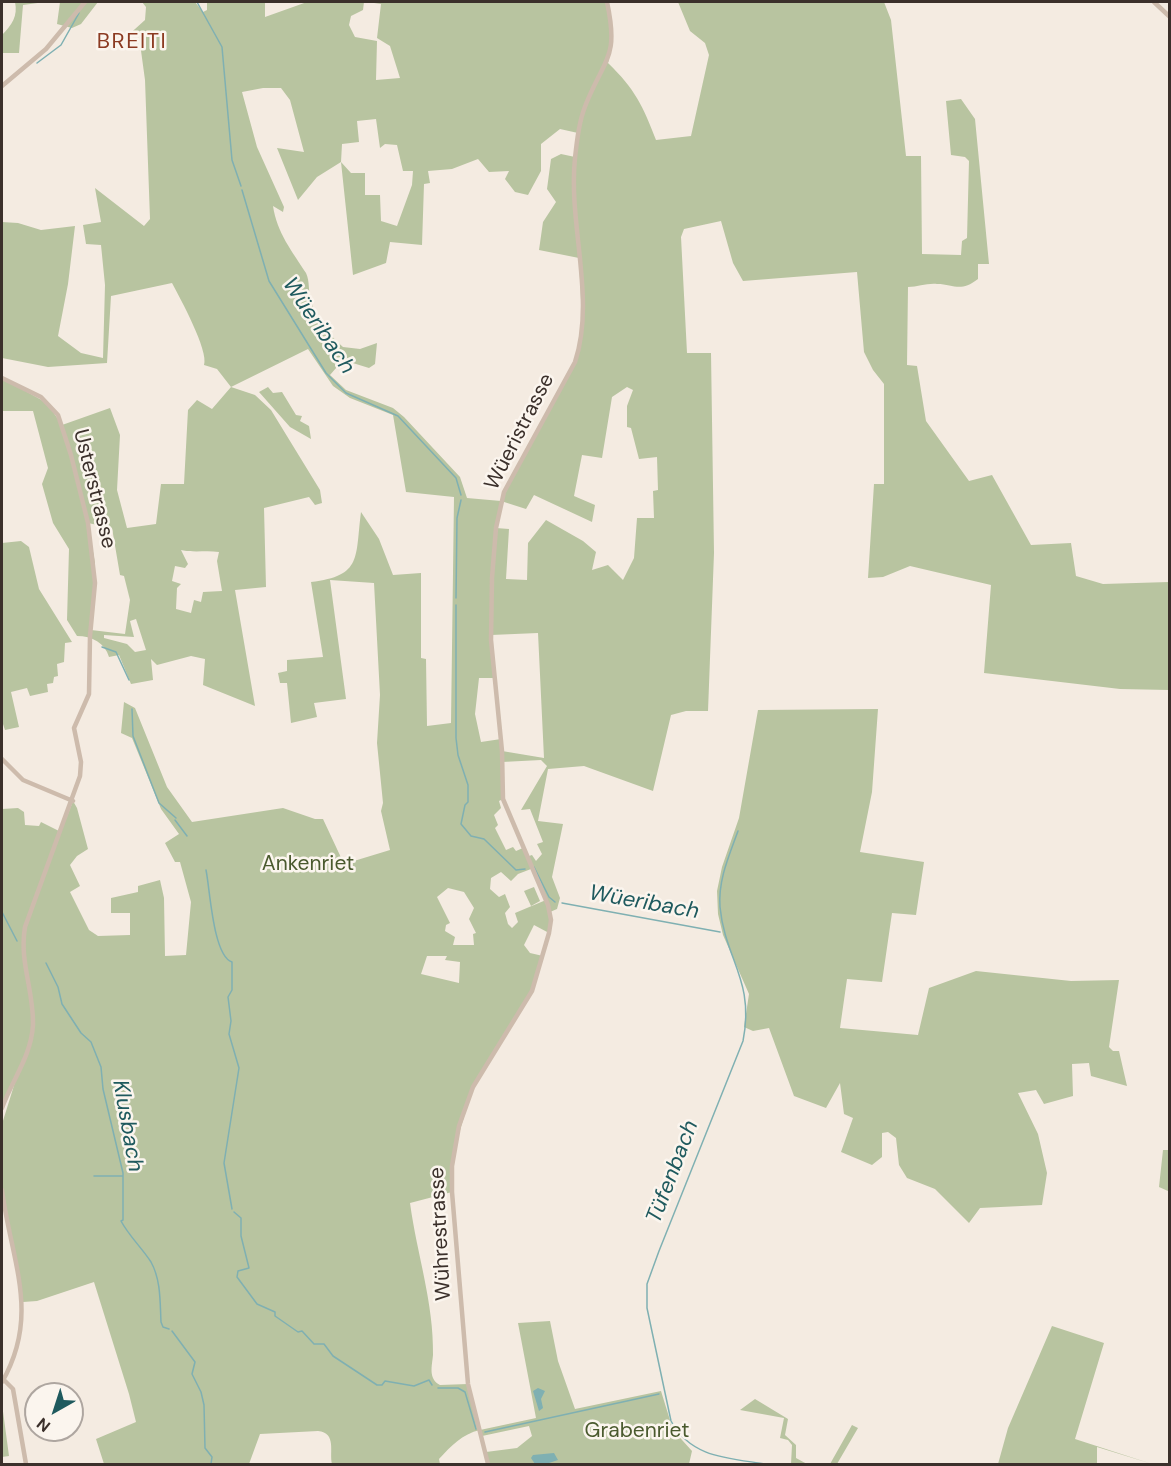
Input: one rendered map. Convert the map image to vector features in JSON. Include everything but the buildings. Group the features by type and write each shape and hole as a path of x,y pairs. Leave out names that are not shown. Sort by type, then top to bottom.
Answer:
{"street":[{"path":"2,86 45,49 85,2"},
{"name":"Wüeristrasse","path":"518,1015 532,991 539,971 551,920 548,905 504,799 501,739 491,639 495,542 504,492 575,362 581,344 582,322 573,192 574,168 582,116 608,63 612,46 612,23 607,2"},
{"path":"1154,2 1170,17"},
{"name":"Usterstrasse","path":"2,378 40,398 58,415 82,497 95,567 89,694 75,723 81,769 73,801"},
{"path":"2,759 23,780 73,801 25,927 22,953 32,1010 32,1036 25,1059 2,1108"},
{"name":"Wührestrasse","path":"488,1464 468,1384 452,1192 452,1166 459,1126 473,1087 518,1015"},
{"path":"2,1190 22,1287 23,1311 18,1346 2,1380 14,1389 26,1464"}],"green space":[{"path":"15,2 45,2 23,5 19,53 2,53 2,35 13,20 16,12"},
{"path":"60,2 98,2 81,24 72,28 57,24"},
{"name":"Ankenriet","path":"142,2 195,2 203,12 207,10 207,2 265,2 265,17 307,2 364,2 363,10 351,16 349,25 355,37 377,41 376,80 400,78 390,46 377,38 381,4 367,2 607,2 612,46 608,63 637,98 656,140 691,136 709,55 705,43 690,31 678,2 884,2 891,20 906,156 921,156 922,254 961,255 962,241 967,238 969,161 965,157 951,155 946,101 961,99 975,119 989,264 978,264 978,279 966,286 933,284 908,287 907,365 917,366 926,421 969,481 992,475 1031,545 1071,543 1076,576 1103,584 1169,582 1169,690 1120,689 984,673 991,585 910,566 883,577 868,578 874,484 884,484 884,384 873,370 864,352 857,272 743,281 733,263 721,221 684,229 681,237 687,353 711,353 714,553 708,711 686,711 671,715 653,791 584,766 548,769 538,821 563,824 552,877 560,898 557,909 550,912 549,933 534,925 524,945 530,953 543,956 532,991 473,1087 455,1147 452,1192 410,1203 431,1317 432,1376 440,1385 468,1384 480,1430 457,1441 439,1459 440,1464 332,1464 330,1439 324,1432 318,1431 260,1434 249,1464 104,1464 96,1439 136,1422 94,1282 37,1301 23,1302 2,1190 2,1124 16,1079 2,1108 2,809 18,808 24,812 25,825 39,826 41,822 61,832 73,801 88,849 77,856 70,865 80,886 70,892 89,930 98,936 130,935 130,913 111,913 111,898 138,892 138,886 160,880 164,898 165,956 186,955 191,902 180,862 175,862 165,843 179,834 161,809 132,738 121,733 124,702 135,708 167,787 192,822 283,808 315,819 323,819 344,864 390,850 381,811 383,803 377,743 380,695 374,583 330,580 346,699 314,703 317,717 291,723 287,683 280,683 278,673 287,671 287,660 323,657 311,582 340,575 353,562 361,512 379,539 393,575 421,573 421,658 426,659 427,726 451,723 454,497 406,492 393,415 350,398 333,386 308,349 231,387 217,369 204,365 198,337 172,283 111,296 107,363 48,367 2,358 2,222 18,223 41,230 75,226 68,284 58,336 81,353 103,358 105,285 101,245 86,244 83,225 101,222 95,188 144,226 150,219 145,80 139,36 125,38 145,20 146,7","holes":["263,88 281,88 290,100 304,152 277,148 298,200 317,177 341,162 353,275 386,263 390,242 422,245 424,184 430,183 428,171 452,169 478,159 489,172 509,171 505,179 515,192 528,195 541,171 541,144 560,129 578,133 575,157 561,154 551,159 547,189 556,202 543,222 539,250 579,258 582,322 575,362 501,501 467,498 460,477 404,417 393,408 346,390 330,375 343,360 369,368 375,364 377,343 360,349 343,347 328,332 316,314 310,298 306,273 278,225 273,206 283,212 284,207 257,147 242,92","376,119 380,148 385,144 397,145 403,171 413,171 412,185 397,226 381,221 380,195 365,195 365,173 351,173 341,162 342,144 359,142 357,121","627,387 633,390 627,406 627,427 631,428 639,459 657,457 658,490 653,491 654,518 637,518 634,558 623,580 608,565 592,570 596,552 583,541 546,520 528,543 527,580 506,579 509,529 496,528 501,501 526,509 534,495 592,522 595,505 574,496 582,455 602,458 612,397","538,633 544,758 502,751 501,739 481,742 475,714 479,678 495,678 491,635","541,760 547,766 521,810 530,809 543,842 537,844 542,854 536,861 532,855 526,857 523,848 516,851 513,847 506,850 495,828 498,825 494,815 501,808 499,801 503,799 502,762","531,869 546,900 515,913 518,922 512,928 508,924 505,913 510,907 505,894 499,897 490,889 491,878 501,872 511,881 518,874","448,888 464,892 474,908 469,919 476,933 473,934 474,945 453,945 455,937 445,931 446,925 450,923 437,897","427,956 447,956 445,960 460,962 459,983 421,974"]},
{"path":"2,378 47,403 62,425 110,408 120,435 117,490 127,528 156,524 161,484 184,484 188,410 197,400 212,409 231,387 255,395 271,410 320,490 322,503 315,505 309,497 264,508 266,587 235,590 255,706 203,685 205,659 191,656 157,665 151,659 153,680 131,684 119,655 109,657 97,641 77,636 67,620 69,549 53,523 42,484 48,468 33,411 2,411","holes":["88,523 112,528 120,575 124,576 130,600 125,634 91,630 95,563","181,550 219,552 217,561 222,591 203,592 201,602 194,600 191,613 176,609 177,588 181,584 172,581 175,566 185,568 188,564","136,619 146,650 135,652 127,644 104,638 104,635 134,637 130,621"]},
{"path":"268,387 273,393 282,392 296,415 302,416 300,421 309,426 311,439 290,427 259,392"},
{"path":"21,541 29,547 39,589 72,642 65,643 64,662 57,664 58,676 54,677 53,683 47,684 48,692 30,696 27,688 11,692 19,727 5,730 2,721 2,543"},
{"path":"878,709 872,792 860,852 924,862 916,915 892,913 882,982 847,979 840,1028 918,1035 929,988 976,971 1071,981 1119,980 1109,1047 1113,1051 1119,1051 1127,1086 1091,1076 1089,1063 1072,1064 1073,1096 1044,1104 1036,1090 1018,1093 1038,1134 1047,1173 1042,1205 980,1208 969,1223 935,1189 907,1178 899,1165 896,1138 888,1132 882,1133 882,1157 872,1165 841,1152 853,1118 844,1114 840,1083 826,1108 794,1096 769,1028 753,1031 744,1027 749,994 723,935 718,914 717,891 722,867 739,818 758,710"},
{"path":"534,887 540,901 531,906 524,891"},
{"path":"1163,1150 1169,1150 1169,1196 1168,1191 1159,1187"},
{"name":"Grabenriet","path":"550,1321 558,1361 575,1409 661,1391 673,1430 692,1451 689,1464 488,1464 486,1452 517,1448 532,1436 529,1426 482,1436 480,1430 536,1418 518,1323"},
{"path":"1052,1326 1104,1343 1075,1439 1152,1464 1097,1447 1097,1464 998,1464 1008,1428"},
{"path":"755,1399 788,1419 785,1435 796,1445 796,1458 807,1464 791,1464 792,1445 788,1440 780,1438 784,1418 740,1410"},
{"path":"2,1404 9,1456 2,1457"},
{"path":"852,1425 858,1428 837,1464 830,1464"}],"water":[{"path":"538,1388 545,1391 541,1399 543,1408 539,1411 533,1391"},
{"path":"554,1453 558,1460 546,1464 535,1464 531,1458 533,1455"}],"waterway":[{"name":"Wüeribach","path":"197,2 222,47 232,160 241,186"},
{"name":"Wüeribach","path":"37,63 61,45 79,13"},
{"name":"Wüeribach","path":"242,190 269,281 326,373 346,393 398,416 456,478 461,495"},
{"name":"Wüeribach","path":"456,598 457,518 461,500"},
{"name":"Wüeribach","path":"456,605 456,738 458,755 468,785 468,802 465,805 461,824 471,836 484,839 516,870 525,869"},
{"path":"102,647 116,652 129,680"},
{"path":"132,709 133,736 159,803 176,818"},
{"path":"175,820 187,836"},
{"name":"Tüfenbach","path":"738,831 722,878 720,907 727,942 738,971 745,1002 746,1020 743,1041 647,1284 647,1308 671,1421 679,1433 689,1442 712,1454 766,1464"},
{"name":"Wüeribach","path":"534,867 549,897 555,902"},
{"path":"206,870 216,935 220,948 232,962 232,990 228,997 231,1021 229,1034 239,1068 224,1163 232,1209"},
{"name":"Wüeribach","path":"562,903 720,932"},
{"name":"Klusbach","path":"2,912 17,941"},
{"name":"Klusbach","path":"46,963 58,987 62,1004 81,1033 91,1042 101,1067 103,1089 123,1173 123,1220 121,1221 151,1262 157,1276 161,1322 163,1327 169,1329"},
{"path":"94,1176 123,1176"},
{"path":"234,1212 241,1218 241,1236 249,1268 238,1271 237,1277 257,1304 275,1312 275,1316 298,1332 302,1331 314,1344 324,1344 333,1356 377,1385 382,1385 385,1381 414,1386 429,1380 432,1385"},
{"name":"Klusbach","path":"172,1331 195,1362 192,1374 201,1392 204,1405 205,1448 212,1457 211,1464"},
{"path":"438,1388 458,1388 465,1392 476,1429"},
{"path":"485,1432 659,1394"}],"district":[{"name":"BREITI","path":"132,42"}]}
